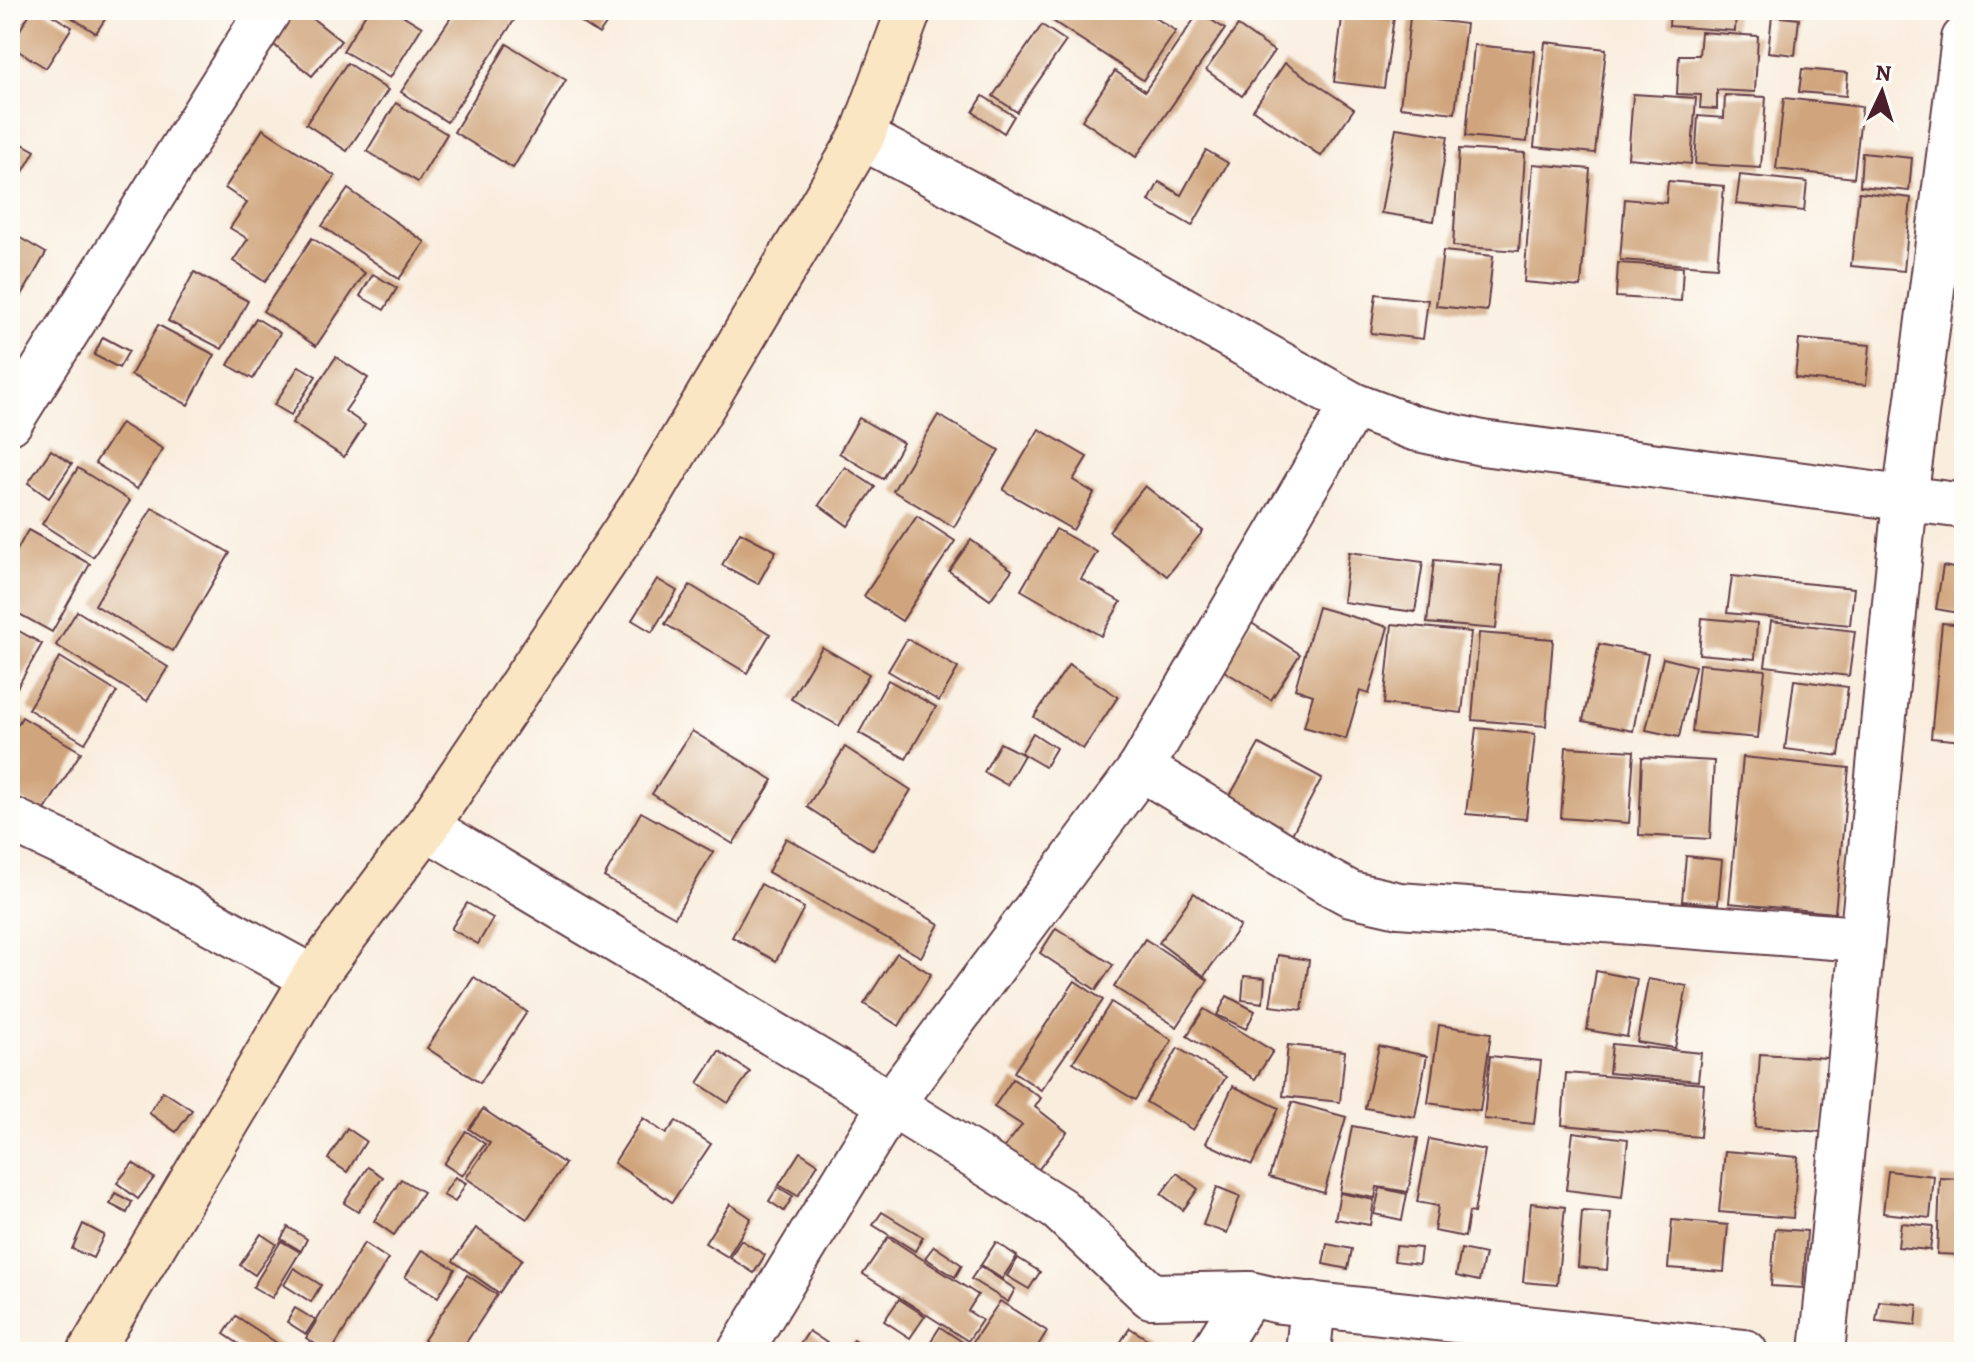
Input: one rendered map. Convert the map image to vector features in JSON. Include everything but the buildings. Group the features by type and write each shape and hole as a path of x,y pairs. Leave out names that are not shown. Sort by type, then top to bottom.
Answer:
{"street":[{"path":"10,422 269,10"},
{"path":"90,1352 313,978 426,827 652,491 862,137 909,10"},
{"path":"1822,1352 1905,500 1964,39"},
{"path":"862,137 1099,262 1353,405 1414,428 1482,443 1964,506"},
{"path":"740,1352 891,1104 1141,768 1353,405"},
{"path":"1141,768 1351,894 1399,905 1861,939"},
{"path":"10,819 103,863 313,978"},
{"path":"426,827 891,1104 1059,1209 1151,1296 1249,1294 1280,1301 1745,1352"},
{"path":"1213,1352 1249,1294"},
{"path":"1308,1352 1313,1304"}]}
